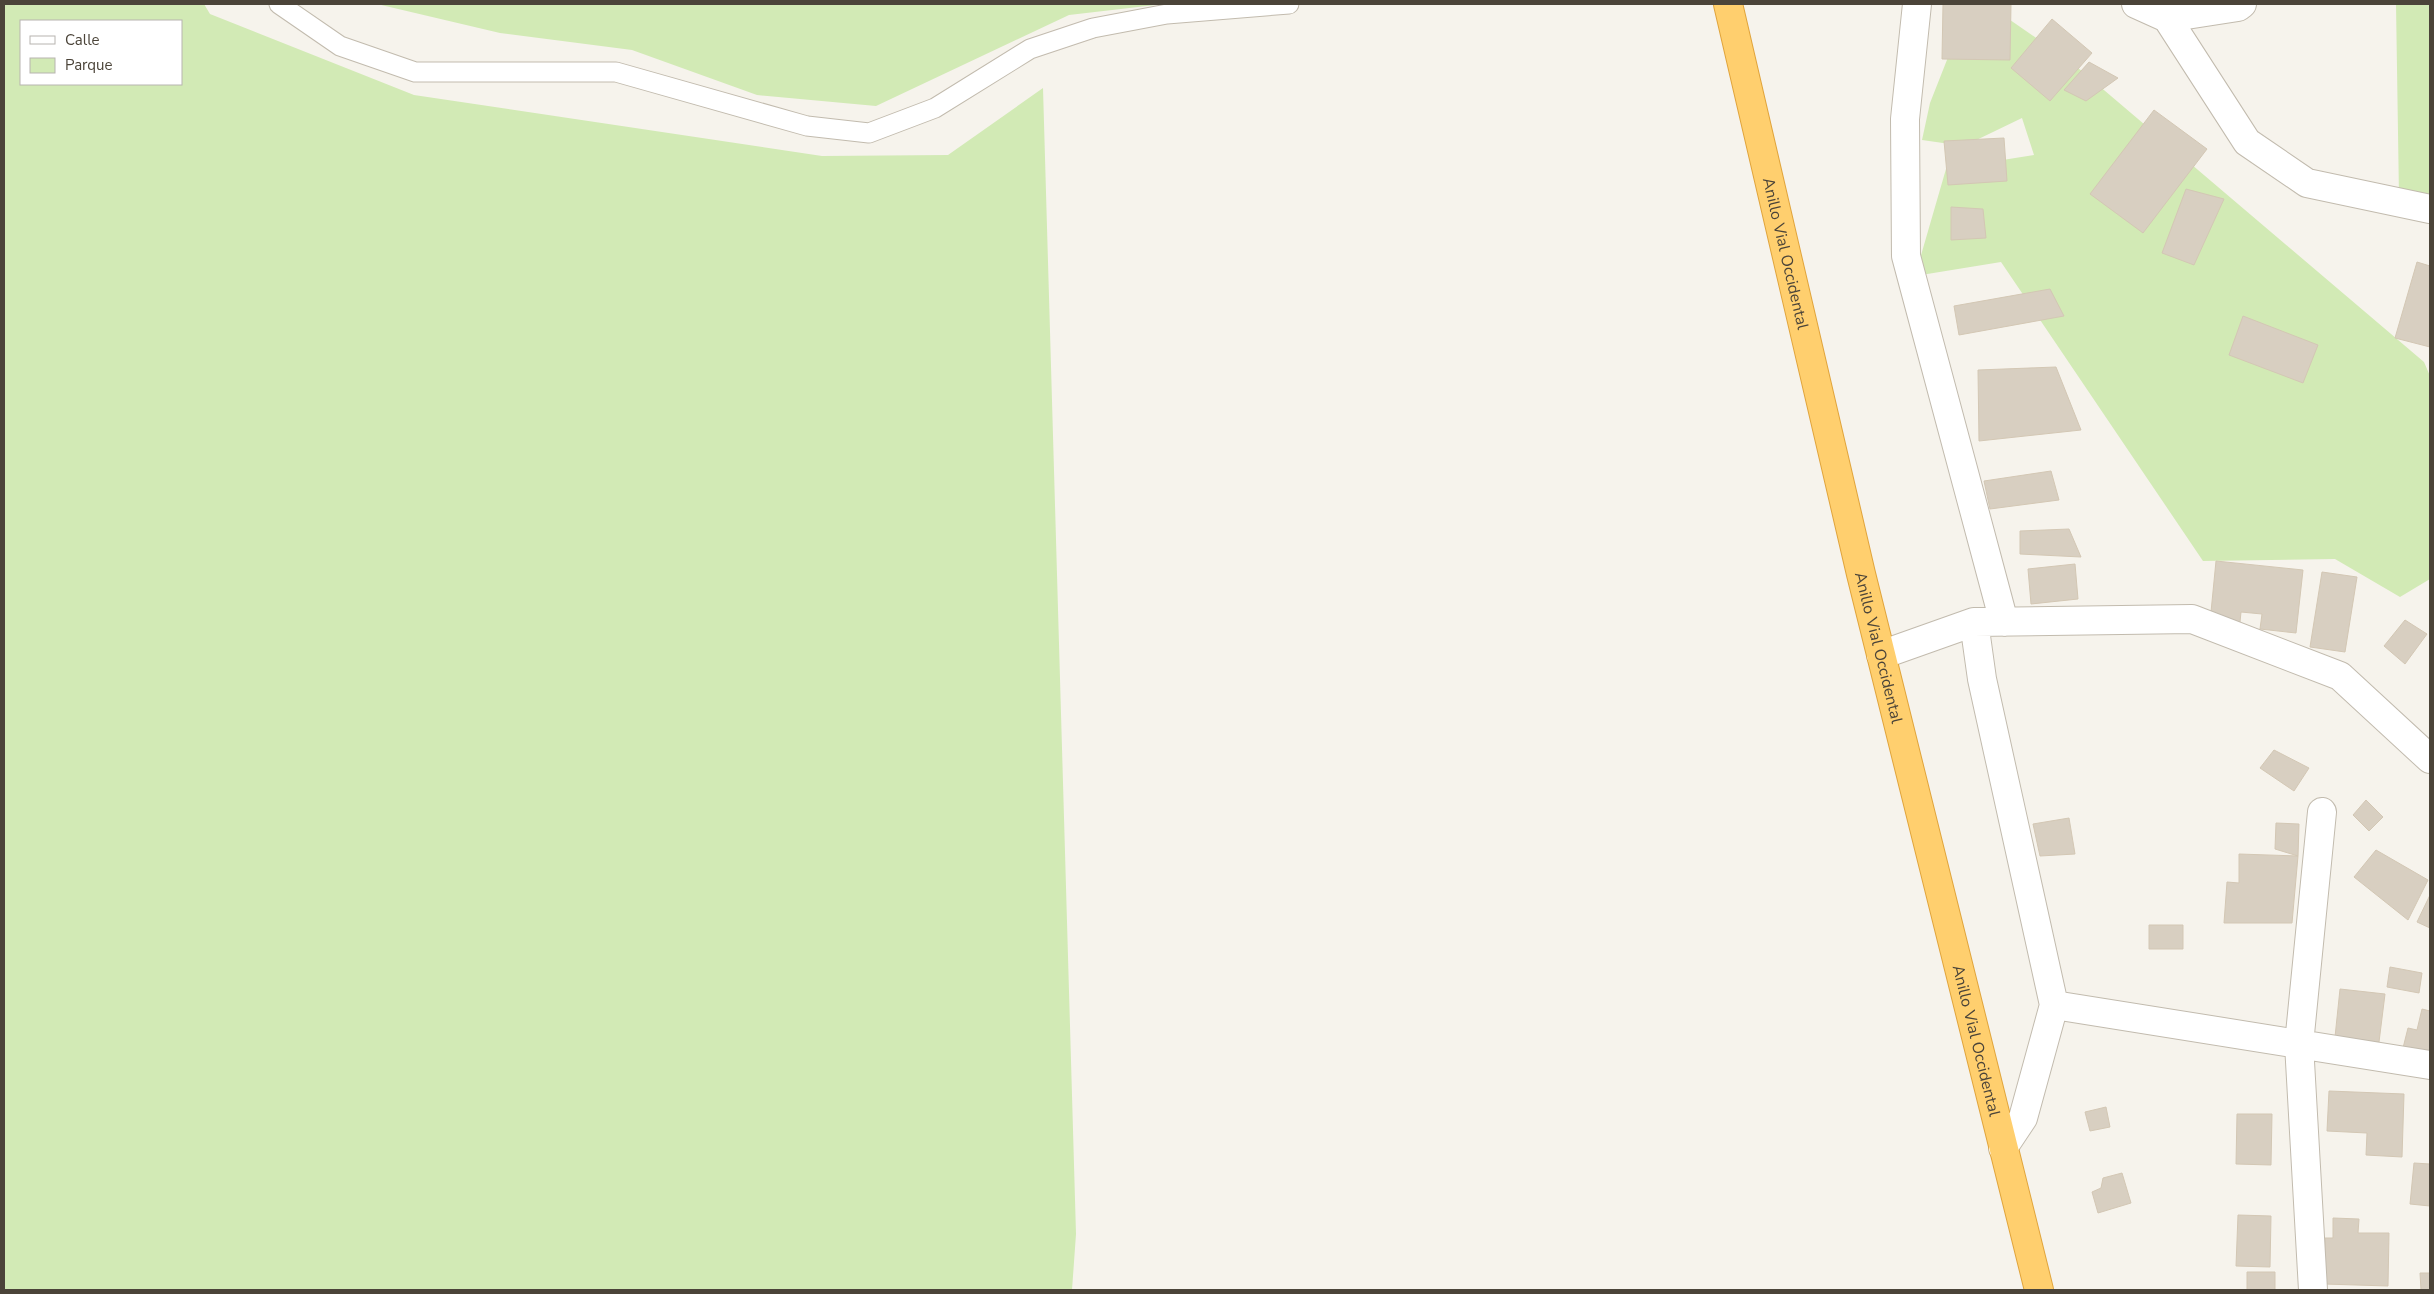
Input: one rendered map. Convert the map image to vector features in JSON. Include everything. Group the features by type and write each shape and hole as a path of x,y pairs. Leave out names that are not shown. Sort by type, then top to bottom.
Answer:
{"highway":[{"name":"Anillo Vial Occidental","path":"1728,4 1881,655 2039,1290"}],"street":[{"path":"1916,4 1905,119 1906,256 2004,622"},
{"path":"2136,4 2167,18 2247,142 2307,183 2430,209"},
{"path":"2167,18 2238,7 2242,4"},
{"path":"1881,655 1974,622 2192,618 2340,676 2430,759"},
{"path":"1974,622 1982,680 2054,1005 2023,1118 2003,1148"},
{"path":"2313,1290 2299,1044 2322,812"},
{"path":"2054,1005 2430,1065"}],"lane":[{"path":"279,4 340,46 415,72 616,72 807,126 869,133 935,108 1030,49 1093,28 1167,14 1290,4"}],"green space":[{"path":"4,4 204,4 210,14 414,95 822,156 948,155 1043,88 1076,1234 1072,1290 4,1290"},
{"path":"377,4 1164,4 1069,15 876,106 757,95 632,50 500,33"},
{"path":"1969,4 1987,4 2071,62 2424,362 2430,376 2430,579 2400,597 2335,559 2203,561 2001,262 1915,276 1946,169 2034,155 2022,118 1964,146 1922,140 1930,103"},
{"path":"2396,4 2430,4 2430,196 2399,197"}],"building":[{"path":"1943,4 2011,4 2010,60 1942,59"},
{"path":"2052,19 2092,53 2050,101 2011,68"},
{"path":"2089,62 2118,78 2086,101 2064,90"},
{"path":"2154,110 2207,149 2143,233 2090,194"},
{"path":"2004,138 2007,181 1948,185 1944,141"},
{"path":"2186,189 2224,199 2194,265 2162,253"},
{"path":"1951,207 1983,209 1986,238 1951,240"},
{"path":"2417,262 2430,266 2430,347 2395,338"},
{"path":"2050,289 2064,316 1959,335 1954,306"},
{"path":"2243,316 2318,345 2303,383 2229,355"},
{"path":"2056,367 2081,430 1979,441 1978,370"},
{"path":"2051,471 2059,500 1990,509 1984,481"},
{"path":"2069,529 2081,557 2020,554 2020,531"},
{"path":"2216,561 2303,570 2296,633 2260,629 2262,614 2241,612 2239,632 2211,612"},
{"path":"2075,564 2078,599 2031,604 2028,569"},
{"path":"2322,572 2357,577 2345,652 2310,647"},
{"path":"2405,620 2427,634 2405,664 2384,646"},
{"path":"2274,750 2309,768 2294,791 2260,768"},
{"path":"2366,800 2383,817 2369,831 2353,815"},
{"path":"2069,818 2075,854 2040,856 2033,824"},
{"path":"2276,823 2299,824 2298,856 2275,849"},
{"path":"2376,850 2428,880 2408,920 2354,877"},
{"path":"2239,854 2298,856 2292,923 2224,923 2227,882 2239,883"},
{"path":"2430,895 2430,928 2417,922"},
{"path":"2149,925 2183,925 2183,949 2149,949"},
{"path":"2390,967 2422,973 2419,993 2387,987"},
{"path":"2340,989 2385,994 2379,1042 2335,1037"},
{"path":"2422,1009 2430,1011 2430,1055 2403,1048 2408,1028 2417,1030"},
{"path":"2329,1091 2404,1094 2402,1157 2366,1155 2367,1133 2327,1131"},
{"path":"2106,1107 2110,1127 2090,1131 2085,1112"},
{"path":"2237,1114 2272,1114 2271,1165 2236,1164"},
{"path":"2414,1163 2430,1164 2430,1206 2410,1204"},
{"path":"2122,1173 2131,1203 2098,1213 2092,1192 2101,1188 2103,1178"},
{"path":"2238,1215 2271,1216 2270,1267 2236,1266"},
{"path":"2333,1218 2359,1219 2358,1233 2389,1233 2388,1286 2324,1284 2325,1238 2333,1238"},
{"path":"2247,1272 2275,1272 2275,1290 2247,1290"},
{"path":"2420,1273 2430,1273 2430,1290 2421,1290"}]}
